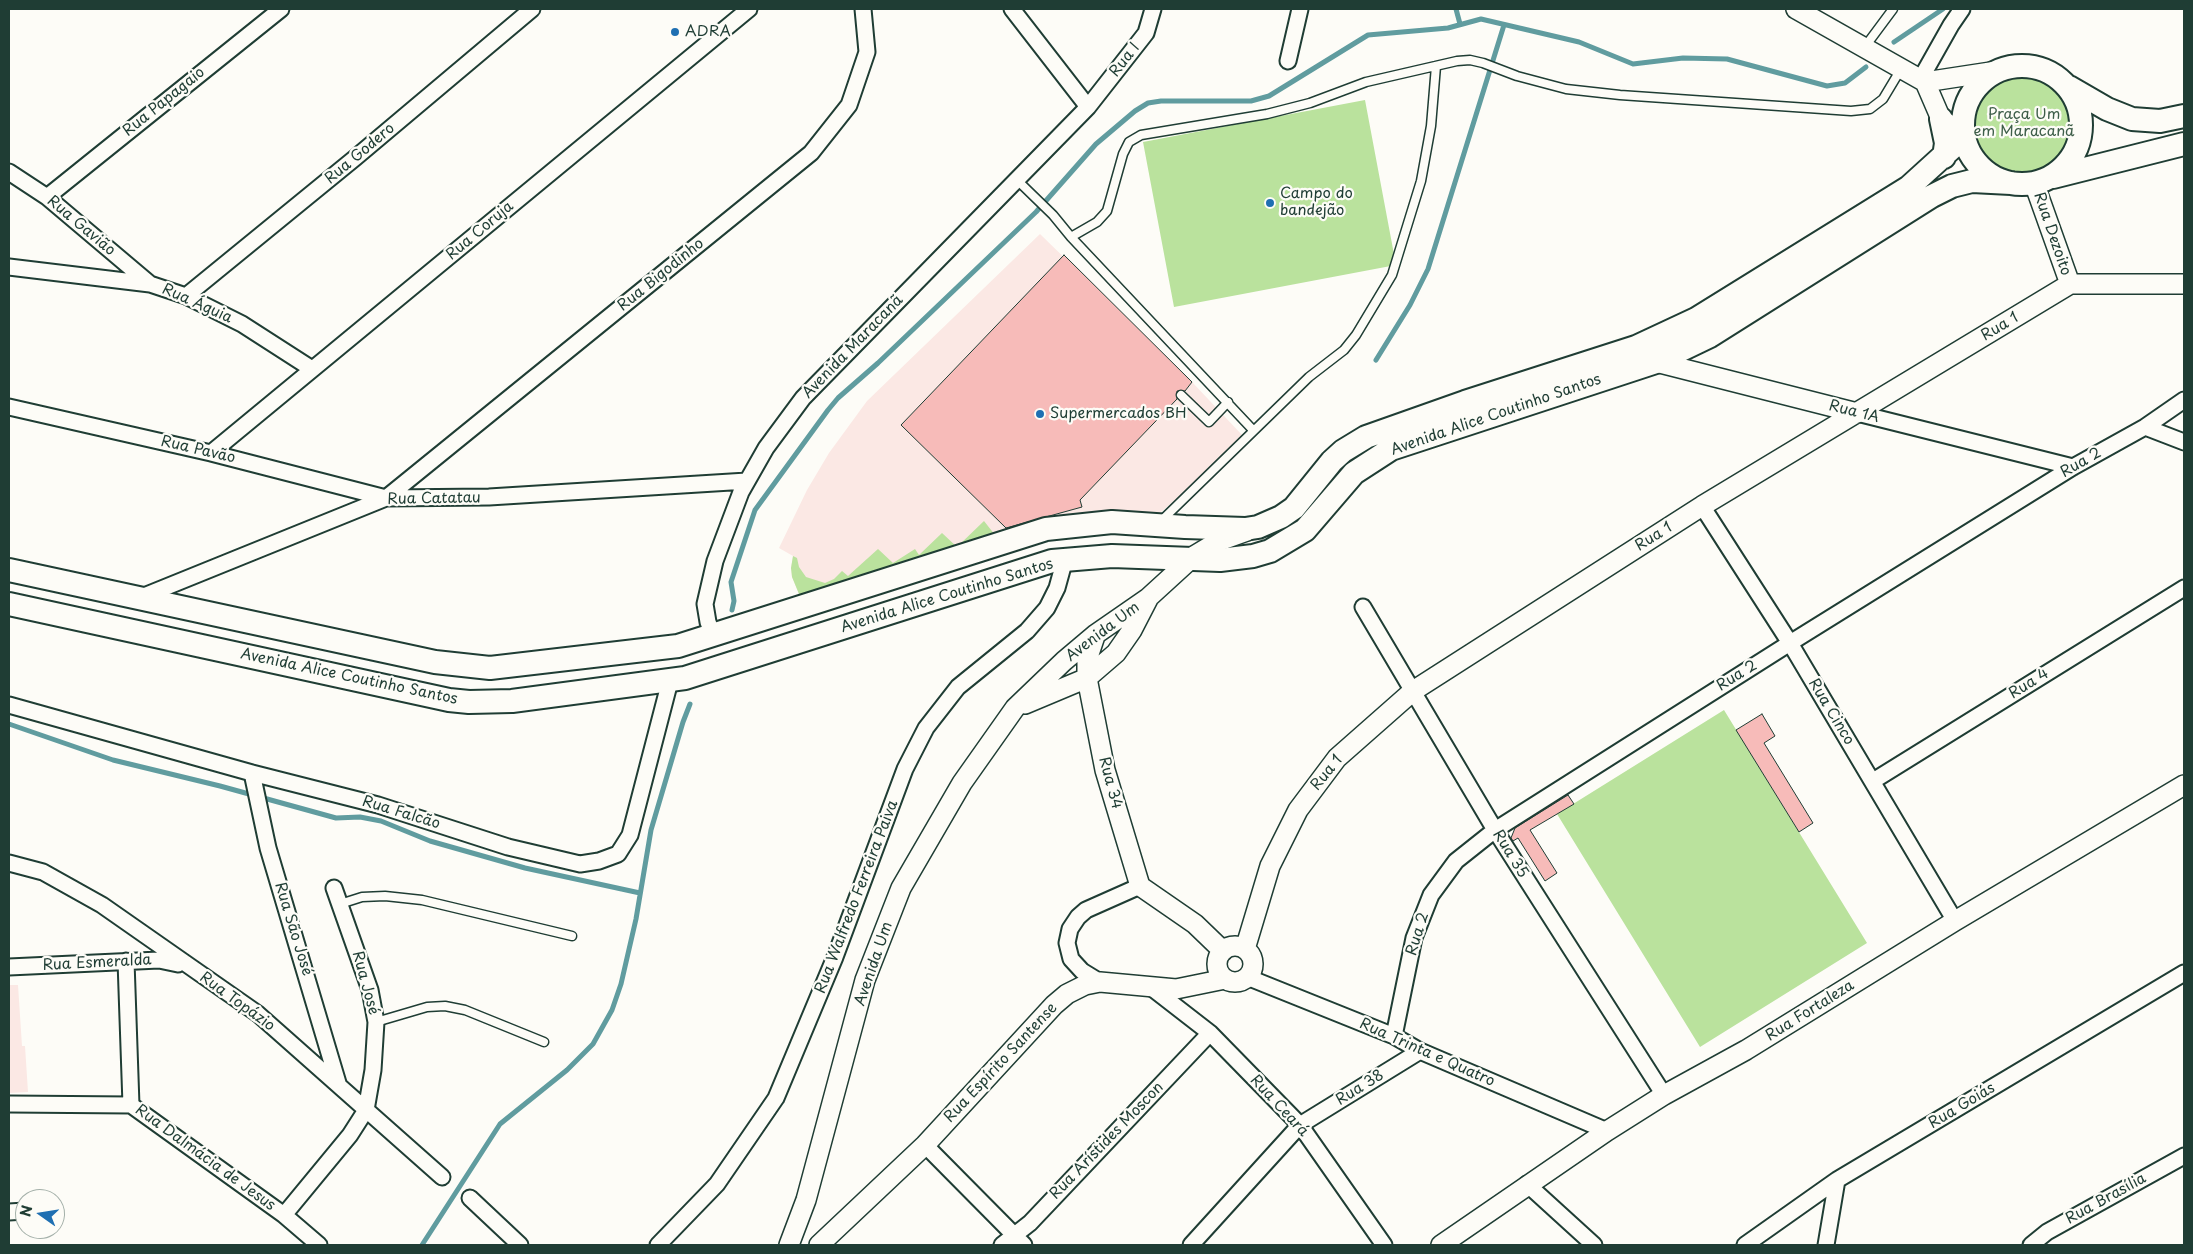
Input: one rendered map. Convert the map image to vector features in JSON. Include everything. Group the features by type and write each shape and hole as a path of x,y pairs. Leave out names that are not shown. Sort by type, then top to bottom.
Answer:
{"main road":[{"path":"2184,116 2160,121 2132,119 2107,109 2068,86 2047,70 2022,65 1997,71 1978,85 1967,104 1964,132 1973,158 1990,174 2011,183 2042,180 2184,144"},
{"path":"2042,180 2066,164 2078,146 2082,126 2078,105 2068,86"},
{"path":"1941,119 1946,143 1944,157"},
{"name":"Avenida Alice Coutinho Santos","path":"9,604 449,700 505,701 670,681 708,672 1033,566 1065,559 1112,556 1188,560 1245,558 1282,545 1305,530 1354,473 1391,449 1653,352 1696,319 1909,187 1944,157 1964,132"},
{"name":"Avenida Alice Coutinho Santos","path":"9,570 435,662 471,668 509,667 655,650 713,635 1024,534 1090,523 1245,529 1258,527 1282,517 1294,508 1306,497 1332,461 1366,437 1710,336 1938,193 1952,186 1972,181 2011,183"}],"street":[{"name":"Rua Papagaio","path":"47,196 281,9"},
{"name":"Rua Godero","path":"186,296 362,152 532,9"},
{"name":"Rua Coruja","path":"211,453 749,9"},
{"name":"Rua Bigodinho","path":"386,498 811,154 849,105 867,52 863,9"},
{"path":"1012,9 1088,107"},
{"name":"Rua I","path":"1088,107 1146,33 1152,9"},
{"path":"1288,62 1300,9"},
{"path":"1796,9 1923,81 1941,119 1964,132"},
{"path":"1923,81 1951,25 1962,9"},
{"path":"1923,81 1997,71"},
{"name":"Avenida Maracanã","path":"713,635 706,613 709,585 722,538 747,481 766,448 803,398 1088,107"},
{"name":"Rua Gavião","path":"9,172 47,196 150,284"},
{"name":"Rua Dezoito","path":"2042,180 2070,284"},
{"name":"Rua Águia","path":"9,268 150,284 186,296 242,324 312,369"},
{"path":"2070,284 2184,284"},
{"name":"Rua 1","path":"1245,949 1270,866 1298,810 1337,758 1413,691 1702,506 2070,284"},
{"name":"Rua 1A","path":"1653,352 1857,413 2073,467"},
{"name":"Rua 2","path":"1394,1036 1414,938 1431,896 1456,861 1495,830 1790,643 2073,467 2145,427 2184,400"},
{"name":"Rua Pavão","path":"9,407 211,453 386,498"},
{"path":"2145,427 2184,442"},
{"name":"Rua Catatau","path":"139,598 386,498 488,497 747,481"},
{"name":"Rua Cinco","path":"1702,506 1790,643 1955,921"},
{"name":"Avenida Um","path":"790,1245 806,1200 865,980 902,888 962,783 1015,708 1096,634 1148,598 1188,560 1219,541 1258,527"},
{"name":"Rua Walfredo Ferreira Paiva","path":"658,1245 717,1184 776,1098 835,958 905,769 926,728 958,687 1027,631 1046,608 1057,588 1065,559"},
{"name":"Rua 4","path":"1873,781 2184,588"},
{"name":"Avenida Um","path":"1015,708 1087,678 1116,653 1132,630 1148,598"},
{"name":"Rua 35","path":"1363,607 1495,830 1664,1095"},
{"name":"Rua 34","path":"1096,634 1087,660 1087,678 1105,770 1140,886"},
{"name":"Rua Falcão","path":"9,705 252,773 378,805 508,847 580,864 599,862 618,854 630,835 670,681"},
{"name":"Rua São José","path":"252,773 268,848 338,1083"},
{"name":"Rua Fortaleza","path":"1441,1245 1527,1184 1664,1095 1746,1050 1955,921 2184,785"},
{"name":"Rua Topázio","path":"9,863 43,872 102,905 185,965 258,1014 442,1176"},
{"path":"1100,982 1082,971 1071,959 1067,943 1070,928 1086,910 1140,886 1195,924 1223,951"},
{"name":"Rua José","path":"334,888 370,990 376,1022 373,1070 366,1110"},
{"path":"1230,947 1245,949 1253,962 1252,971 1247,977 1233,982 1225,979 1220,974 1217,966 1218,958 1223,951 1230,947"},
{"name":"Rua Esmeralda","path":"9,967 159,960 185,965"},
{"name":"Rua Dalmácia de Jesus","path":"126,961 131,1105 284,1216 319,1245"},
{"name":"Rua Goiás","path":"1745,1245 1837,1180 2184,974"},
{"name":"Rua Trinta e Quatro","path":"1247,977 1394,1036 1420,1051 1607,1131"},
{"name":"Rua Espírito Santense","path":"819,1245 925,1145 1054,1005 1067,994 1085,985 1100,982 1176,989 1225,979"},
{"name":"Rua Ceará","path":"1152,988 1210,1034 1300,1125 1384,1245"},
{"name":"Rua Arístides Moscon","path":"1002,1245 1019,1240 1030,1223 1210,1034"},
{"name":"Rua 38","path":"1300,1125 1420,1051"},
{"path":"9,1104 131,1105"},
{"path":"284,1216 350,1135 366,1110"},
{"path":"1191,1245 1300,1125"},
{"path":"925,1145 1019,1240"},
{"name":"Rua Brasília","path":"2031,1245 2047,1232 2184,1156"},
{"path":"1826,1245 1837,1180"},
{"path":"1527,1184 1594,1245"},
{"path":"470,1198 520,1245"}],"lane":[{"path":"1864,48 1893,9"},
{"path":"1070,237 1097,222 1107,211 1123,154 1130,142 1142,135 1267,114 1310,103 1366,82 1457,60 1475,61 1517,76 1566,89 1851,111 1870,109 1883,98 1901,69"},
{"path":"1156,525 1309,377 1344,350 1356,335 1392,275 1422,181 1431,126 1436,66"},
{"path":"1017,180 1053,215 1070,237 1254,430"},
{"path":"1181,395 1209,422 1228,402"},
{"path":"340,904 362,897 377,896 422,900 572,936"},
{"path":"376,1022 427,1007 444,1006 465,1010 544,1042"}],"shaded area":[{"name":"Supermercados BH","path":"1040,234 1192,382 1243,436 1209,471 1155,517 1145,516 799,594 792,577 793,556 779,548 807,490 829,453 867,401"},
{"path":"9,985 18,985 22,1046 25,1046 28,1092 9,1093"}],"green space":[{"name":"Praça Um em Maracanã","path":"2024,71 2044,75 2053,80 2067,94 2072,103 2076,123 2072,143 2067,152 2053,166 2044,171 2024,175 2004,171 1995,166 1981,152 1976,143 1972,123 1976,103 1981,94 1995,80 2004,75"},
{"name":"Campo do bandejão","path":"1365,100 1396,265 1174,307 1143,142"},
{"path":"984,521 995,535 957,547"},
{"path":"942,533 957,547 802,595 799,594 792,577 793,556 797,558 799,567 806,577 825,583 834,579 842,571 848,576 878,549 893,563 915,549 919,555"},
{"path":"1724,710 1867,943 1700,1047 1557,814"}],"building":[{"path":"1064,255 1192,382 1185,391 1177,391 1177,399 1080,500 1082,507 1006,528 901,425"},
{"path":"1762,714 1775,736 1764,743 1813,823 1799,832 1736,730"},
{"path":"1568,795 1574,804 1530,830 1557,873 1545,881 1518,838 1513,841 1511,838 1515,828"}],"waterway":[{"path":"1456,9 1460,24"},
{"path":"1894,42 1943,9"},
{"path":"732,610 734,601 731,582 755,510 828,410 838,398 878,363 1036,212 1096,144 1135,111 1148,103 1161,101 1251,101 1269,96 1368,35 1448,28 1481,19 1579,42 1633,64 1683,58 1727,59 1827,86 1845,83 1866,67"},
{"path":"1376,360 1410,305 1428,269 1504,25"},
{"path":"422,1245 500,1124 567,1070 593,1044 612,1010 621,984 636,919 651,830 690,704"},
{"path":"9,724 113,760 220,786 336,818 360,817 381,821 430,841 525,868 640,893"}],"place":[{"name":"ADRA","path":"675,32"},
{"name":"Campo do bandejão","path":"1270,203"},
{"name":"Supermercados BH","path":"1040,414"}]}
